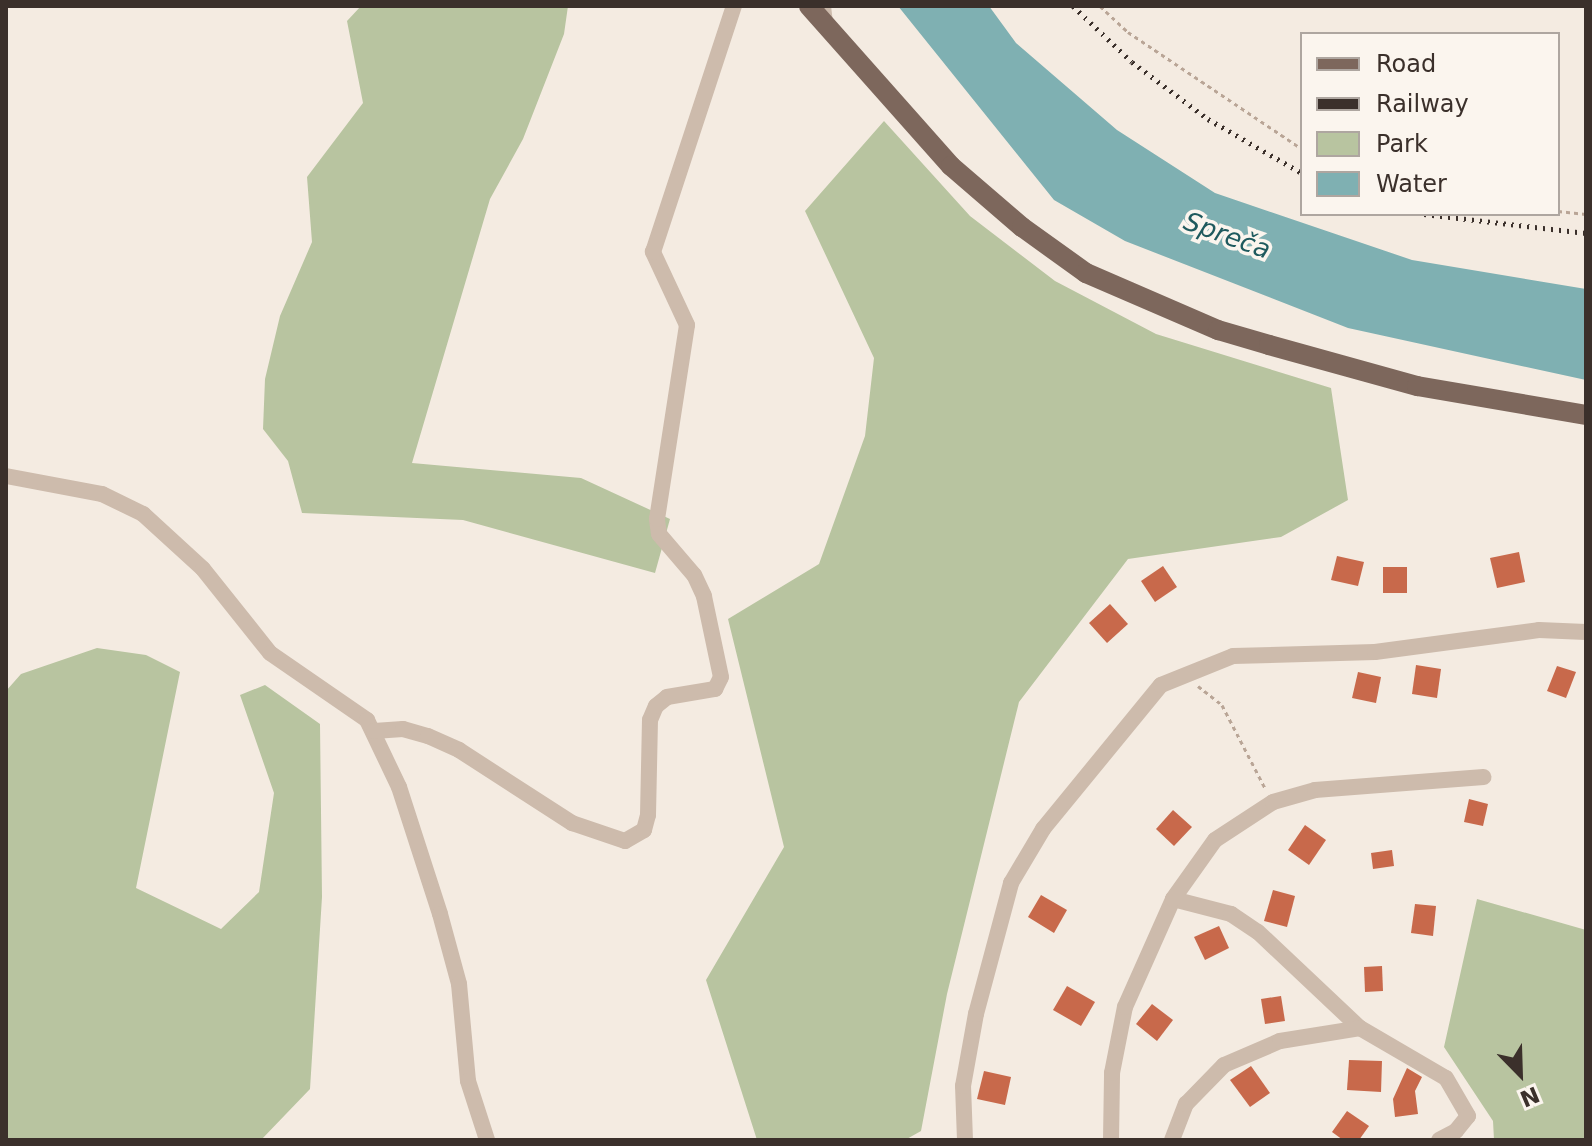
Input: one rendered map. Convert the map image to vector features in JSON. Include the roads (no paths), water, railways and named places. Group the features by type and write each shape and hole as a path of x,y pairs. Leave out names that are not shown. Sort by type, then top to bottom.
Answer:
{"main road":[{"path":"809,6 951,166 1022,227 1086,273 1205,325 1269,345 1417,386 1586,415"}],"street":[{"path":"374,731 403,729 428,736 459,750 572,823 625,841 644,830 648,815 650,720 656,706 667,697 705,695 715,689 721,677 704,596 694,575 659,534 657,519 687,325 653,252 734,6"},
{"path":"6,476 102,494 143,514 203,569 252,636 357,711 374,731 399,787 440,914 459,984 468,1081 487,1140"},
{"path":"965,1140 963,1086 976,1014 1011,883 1043,829 1161,685 1177,675 1233,656 1375,652 1539,630 1586,632"},
{"path":"1111,1140 1112,1073 1125,1007 1173,899 1215,840 1273,802 1315,790 1483,777"},
{"path":"1173,899 1231,914 1258,932 1360,1028 1446,1078 1456,1089 1468,1116 1456,1131 1439,1140"},
{"path":"1172,1140 1186,1104 1224,1065 1280,1041 1360,1028"}],"lane":[{"path":"827,6 829,28"}],"water":[{"name":"Spreča","path":"898,6 989,6 1016,43 1117,130 1215,193 1412,260 1586,289 1586,380 1348,328 1125,241 1054,200"}],"railway":[{"path":"1073,6 1132,62 1208,119 1300,172"},
{"path":"1441,216 1586,233"}]}
